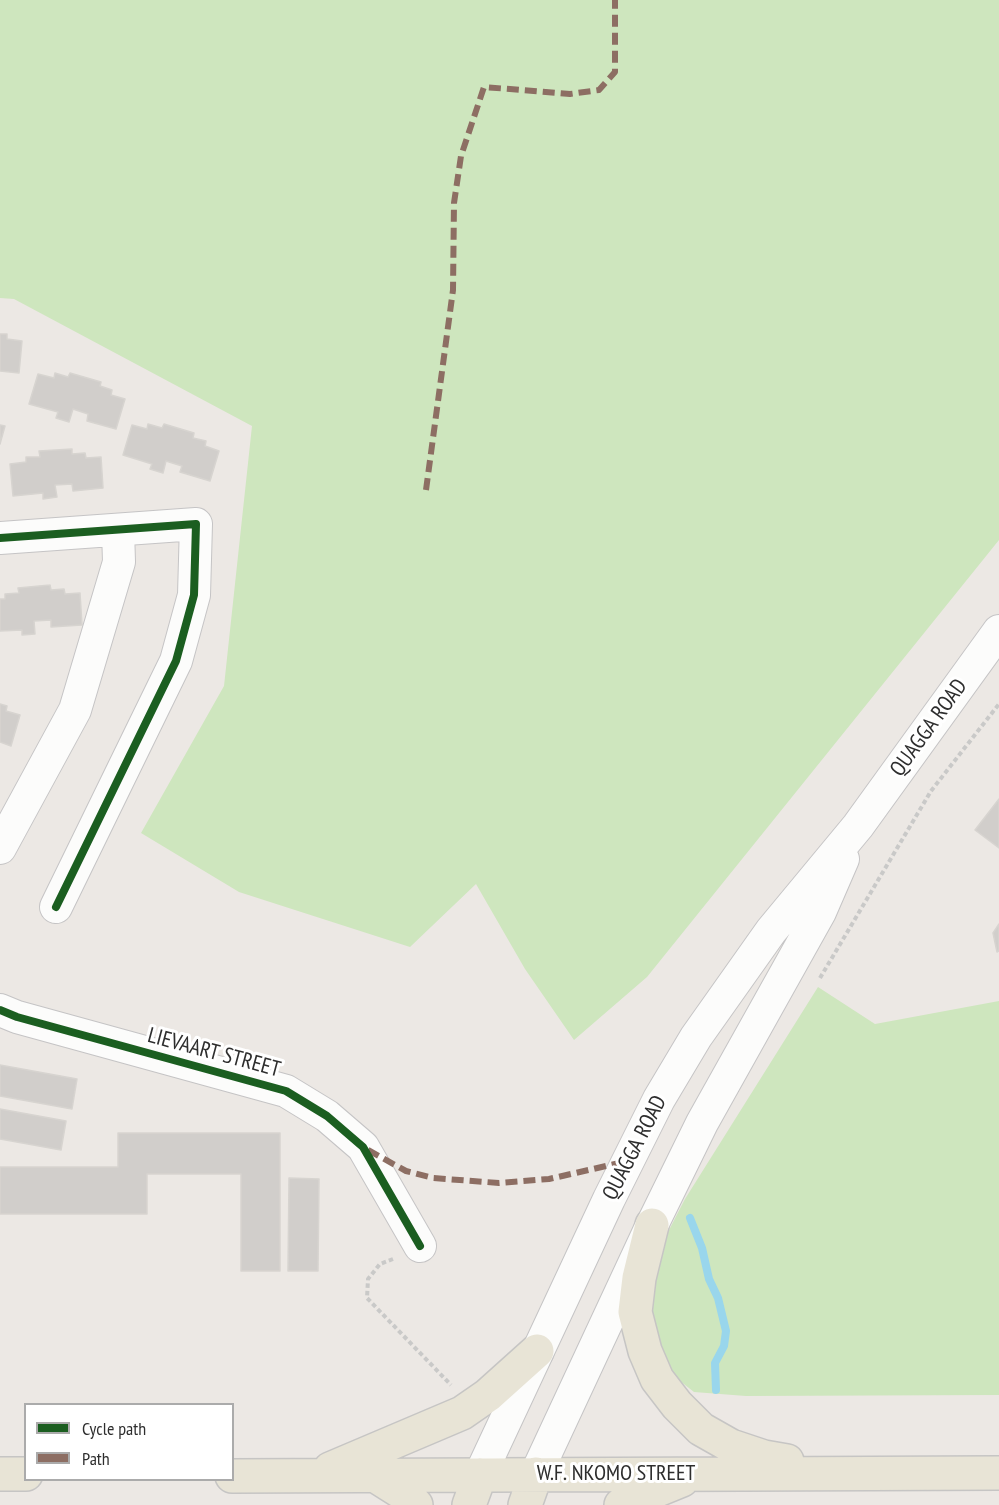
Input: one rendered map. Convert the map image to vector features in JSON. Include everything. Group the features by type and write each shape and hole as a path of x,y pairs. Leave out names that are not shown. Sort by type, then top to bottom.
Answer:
{"main road":[{"path":"652,1225 639,1278 635,1312 645,1351 657,1379 677,1404 701,1429 731,1446 764,1457 883,1474"},
{"path":"314,1476 462,1413 488,1395 537,1351"},
{"name":"W.F. NKOMO STREET","path":"234,1476 376,1476 475,1490 536,1474 999,1473"},
{"path":"0,1474 24,1474"},
{"name":"QUAGGA ROAD","path":"525,1505 536,1474"},
{"path":"621,1505 698,1474"},
{"path":"376,1476 406,1495 416,1505"}],"street":[{"path":"0,538 196,524 194,595 176,661 56,908"},
{"path":"0,848 75,710 119,562 118,530"},
{"name":"QUAGGA ROAD","path":"475,1490 537,1351 659,1099 696,1036 771,931 858,826 999,631"},
{"name":"QUAGGA ROAD","path":"536,1474 702,1123 820,912 858,826"},
{"name":"LIEVAART STREET","path":"0,1010 17,1017 286,1091 327,1116 363,1148 420,1246"}],"path":[{"path":"816,986 931,791 999,704"},
{"path":"420,1246 380,1264 368,1279 367,1298 472,1406"}],"green space":[{"path":"0,0 999,0 999,540 647,977 574,1040 525,969 476,884 410,947 239,892 141,833 224,686 252,426 14,299 0,298"},
{"path":"818,987 875,1024 999,1001 999,1395 746,1396 694,1392 666,1370 648,1299 651,1265 685,1199"}],"building":[{"path":"0,334 7,334 7,339 22,341 19,373 0,371"},
{"path":"55,373 68,377 70,373 101,382 100,386 112,390 111,395 125,399 116,429 87,421 88,414 73,409 69,422 56,418 58,412 29,404 38,374 54,378"},
{"path":"148,424 162,428 164,424 194,433 193,438 206,441 205,446 219,451 210,481 180,472 182,466 166,461 163,473 150,469 152,464 123,455 132,425 147,429"},
{"path":"0,425 5,426 0,444"},
{"path":"72,449 72,454 85,453 86,458 101,457 103,488 73,491 72,484 55,485 57,497 43,499 43,493 13,496 10,464 26,462 26,457 40,457 39,451"},
{"path":"50,585 51,590 64,589 65,594 80,593 82,625 51,627 51,620 34,621 35,634 22,635 22,630 0,631 0,599 5,599 5,594 19,593 18,588"},
{"path":"0,704 7,706 6,711 20,715 11,746 0,742"},
{"path":"999,799 999,848 975,830"},
{"path":"999,924 999,951 997,952 993,933"},
{"path":"0,1065 77,1079 72,1109 0,1096"},
{"path":"0,1109 66,1121 61,1150 0,1139"},
{"path":"118,1133 280,1133 280,1271 241,1271 241,1174 147,1174 147,1214 0,1214 0,1167 118,1167"},
{"path":"289,1178 319,1179 318,1271 288,1271"}],"waterway":[{"path":"690,1218 702,1248 709,1279 718,1298 726,1331 724,1346 715,1363 716,1390"}],"marked path":[{"path":"426,490 453,290 454,203 461,156 484,87 570,94 599,90 615,72 615,0"},
{"path":"368,1150 406,1171 433,1178 499,1183 549,1179 628,1161"}],"cycle path":[{"path":"0,538 196,524 194,595 176,661 56,907"},
{"path":"0,1010 17,1017 286,1091 327,1116 363,1147 420,1246"}]}
